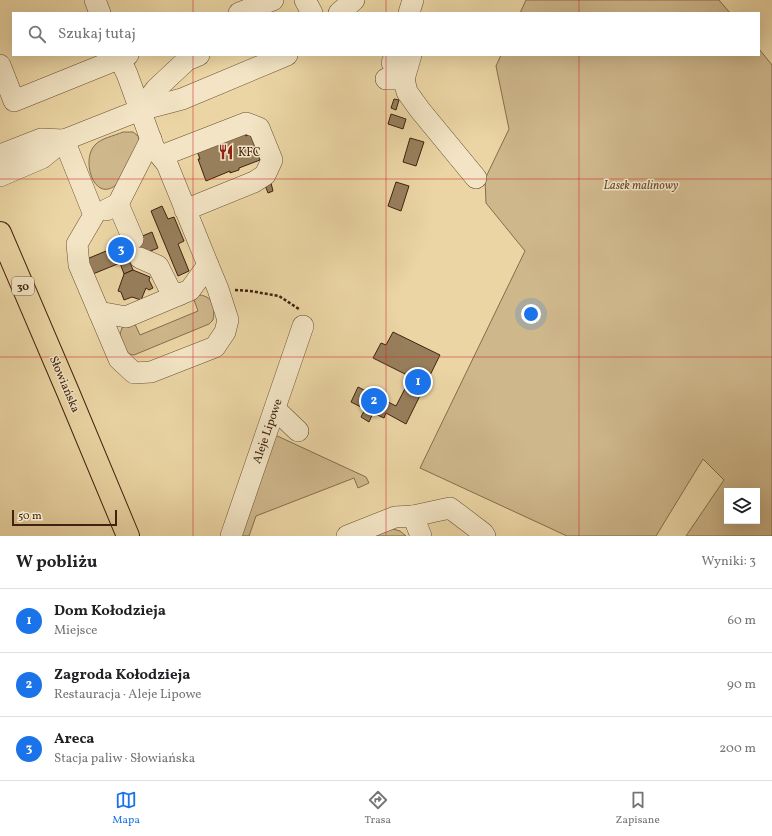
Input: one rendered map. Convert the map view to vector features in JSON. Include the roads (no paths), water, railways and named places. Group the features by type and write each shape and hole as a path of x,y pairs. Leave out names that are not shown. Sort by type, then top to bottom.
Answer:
{"main road":[{"name":"Słowiańska","path":"0,233 128,536"}],"street":[{"path":"95,0 100,12"},
{"path":"242,12 273,0"},
{"path":"340,12 354,0"},
{"path":"409,12 413,0"},
{"path":"424,12 428,0"},
{"path":"0,65 14,101 121,56 140,110 156,148 167,164 185,210 218,289 228,320 225,332 215,346 151,372 134,372 119,358 79,265 77,244 94,215 118,204 156,148 246,123 259,128 272,160 265,175 254,182 185,210"},
{"path":"140,110 156,89 166,79 187,60 197,56"},
{"path":"0,176 42,158 64,140 140,110 182,99 285,56"},
{"path":"410,56 394,69 407,92 420,110 476,178"},
{"path":"0,155 41,139 64,140"},
{"path":"64,140 94,215"},
{"path":"118,204 137,249 158,266 170,290 179,295"},
{"path":"99,312 126,317 179,295 190,290 208,265"},
{"name":"Aleje Lipowe","path":"232,536 275,409 302,318"},
{"path":"268,429 298,431 275,409"},
{"path":"347,536 395,517 414,516 450,508 487,535"},
{"path":"414,516 421,536"}],"place":[{"name":"KFC","path":"226,152"},
{"name":"Areca","path":"121,250"},
{"name":"Dom Kołodzieja","path":"418,382"},
{"name":"Zagroda Kołodzieja","path":"374,401"}],"park label":[{"name":"Lasek malinowy","path":"641,185"}]}
